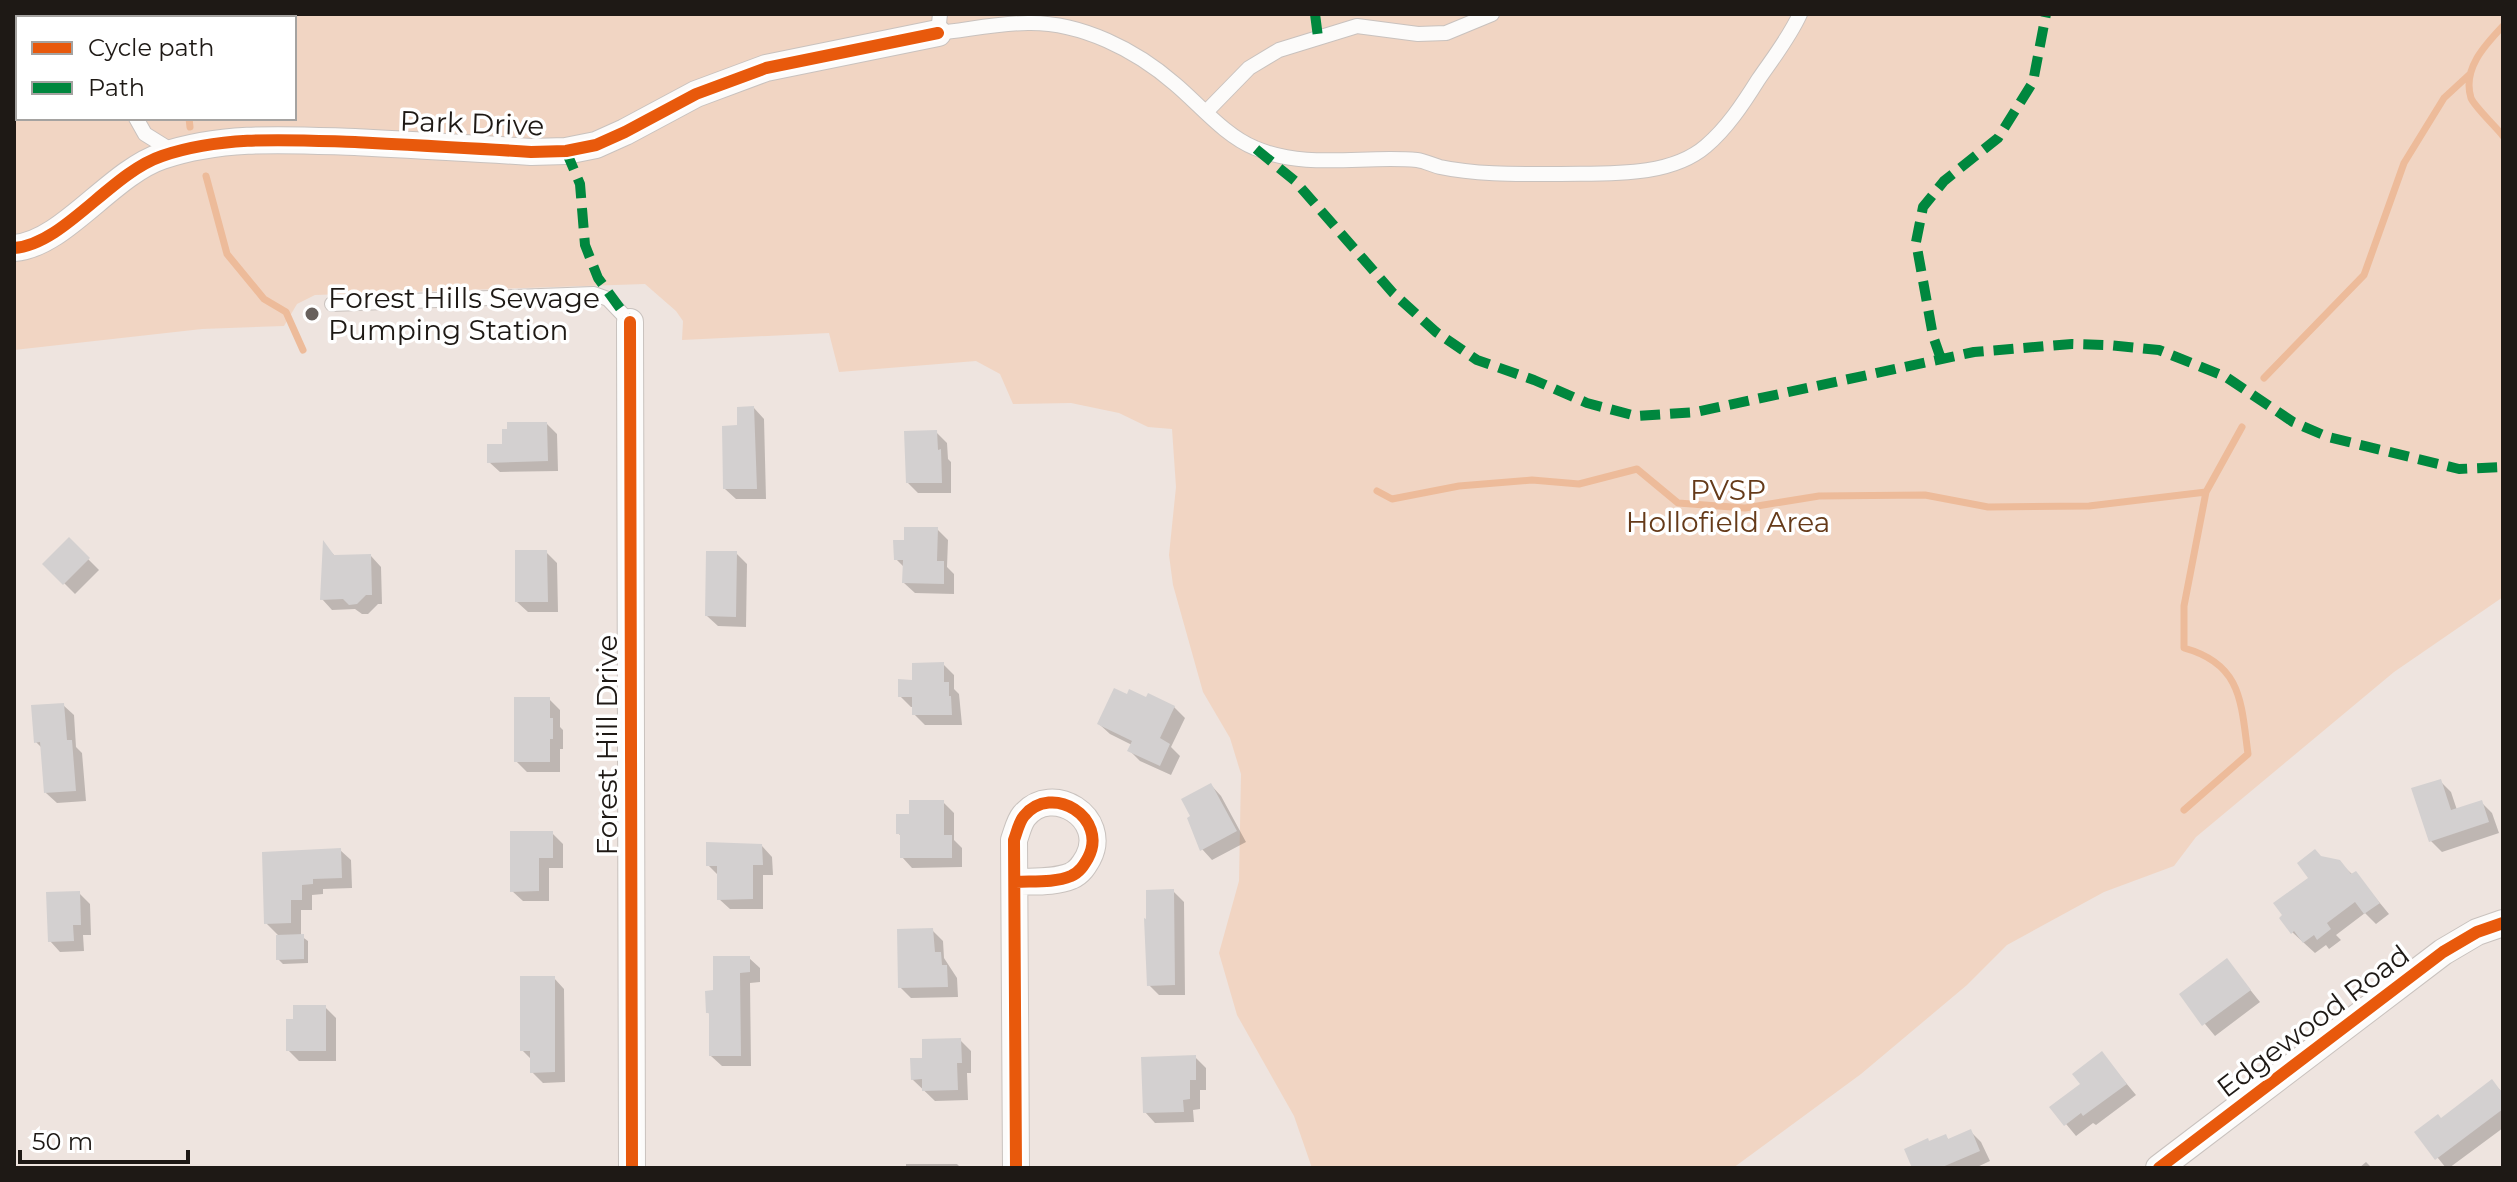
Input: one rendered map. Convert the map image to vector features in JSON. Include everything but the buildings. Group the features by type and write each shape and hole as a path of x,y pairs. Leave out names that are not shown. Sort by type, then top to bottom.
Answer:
{"street":[{"name":"Park Drive","path":"14,248 38,242 132,169 175,152 222,143 275,139 531,152 566,151 610,139 696,94 766,68 939,23"},
{"name":"Forest Hill Drive","path":"630,322 632,1168"},
{"path":"1015,882 1056,880 1073,875 1083,867 1091,851 1092,834 1086,818 1071,806 1052,802 1033,808 1021,818 1014,840 1016,1168"},
{"name":"Edgewood Road","path":"2159,1168 2443,952 2477,932 2503,923"}],"lane":[{"path":"1207,111 1249,68 1279,50 1357,26 1418,34 1446,33 1492,14"},
{"path":"939,23 1028,23 1071,27 1112,43 1167,77 1231,134 1256,149 1302,159 1421,160 1439,167 1519,174 1611,173 1653,169 1685,159 1705,147 1736,114 1791,34 1800,14"},
{"path":"137,120 145,134 175,152"},
{"path":"332,304 594,294 608,299 630,322"}],"green space":[{"name":"PVSP Hollofield Area","path":"14,14 2503,14 2503,597 2394,672 2196,837 2174,866 2104,892 2007,945 1967,985 1861,1074 1733,1168 1312,1168 1294,1116 1237,1015 1219,953 1239,881 1241,774 1230,738 1203,692 1173,585 1169,555 1176,487 1172,429 1148,427 1119,413 1071,403 1013,404 1000,374 976,361 839,372 829,333 682,340 683,321 645,284 315,295 297,304 284,326 202,329 14,350"}],"waterway":[{"path":"208,16 212,14"},
{"path":"2503,26 2477,58 2472,67 2469,87 2473,102 2503,136"},
{"path":"2264,378 2364,275 2404,163 2444,98 2470,74"},
{"path":"189,120 190,127"},
{"path":"206,176 227,254 264,299 286,312 303,350"},
{"path":"2184,810 2248,754 2240,702 2228,675 2203,655 2184,648 2184,606 2206,492 2242,427"},
{"path":"1377,491 1392,499 1459,486 1532,480 1579,484 1637,469 1678,503 1745,508 1819,496 1925,495 1988,507 2089,506 2206,492"}],"marked path":[{"path":"276,16 281,14"},
{"path":"1315,14 1318,37"},
{"path":"1941,359 1933,336 1916,242 1923,207 1944,181 1998,138 2033,82 2046,14"},
{"path":"1256,149 1295,181 1393,293 1436,332 1477,360 1587,403 1636,416 1696,412 1974,352 2072,344 2107,345 2159,350 2226,377 2293,422 2328,437 2459,469 2503,467"},
{"path":"566,151 580,184 585,245 598,278 630,322"}],"cycle path":[{"path":"14,248 51,235 124,177 162,156 185,149 233,142 282,140 566,151 596,145 696,94 766,68 938,33"},
{"path":"630,322 632,1168"},
{"path":"1015,882 1058,880 1079,870 1088,858 1092,843 1091,830 1084,818 1062,804 1036,806 1022,818 1014,840 1016,1168"},
{"path":"2159,1168 2443,952 2477,932 2503,923"}],"place":[{"name":"Forest Hills Sewage Pumping Station","path":"312,314"}]}
